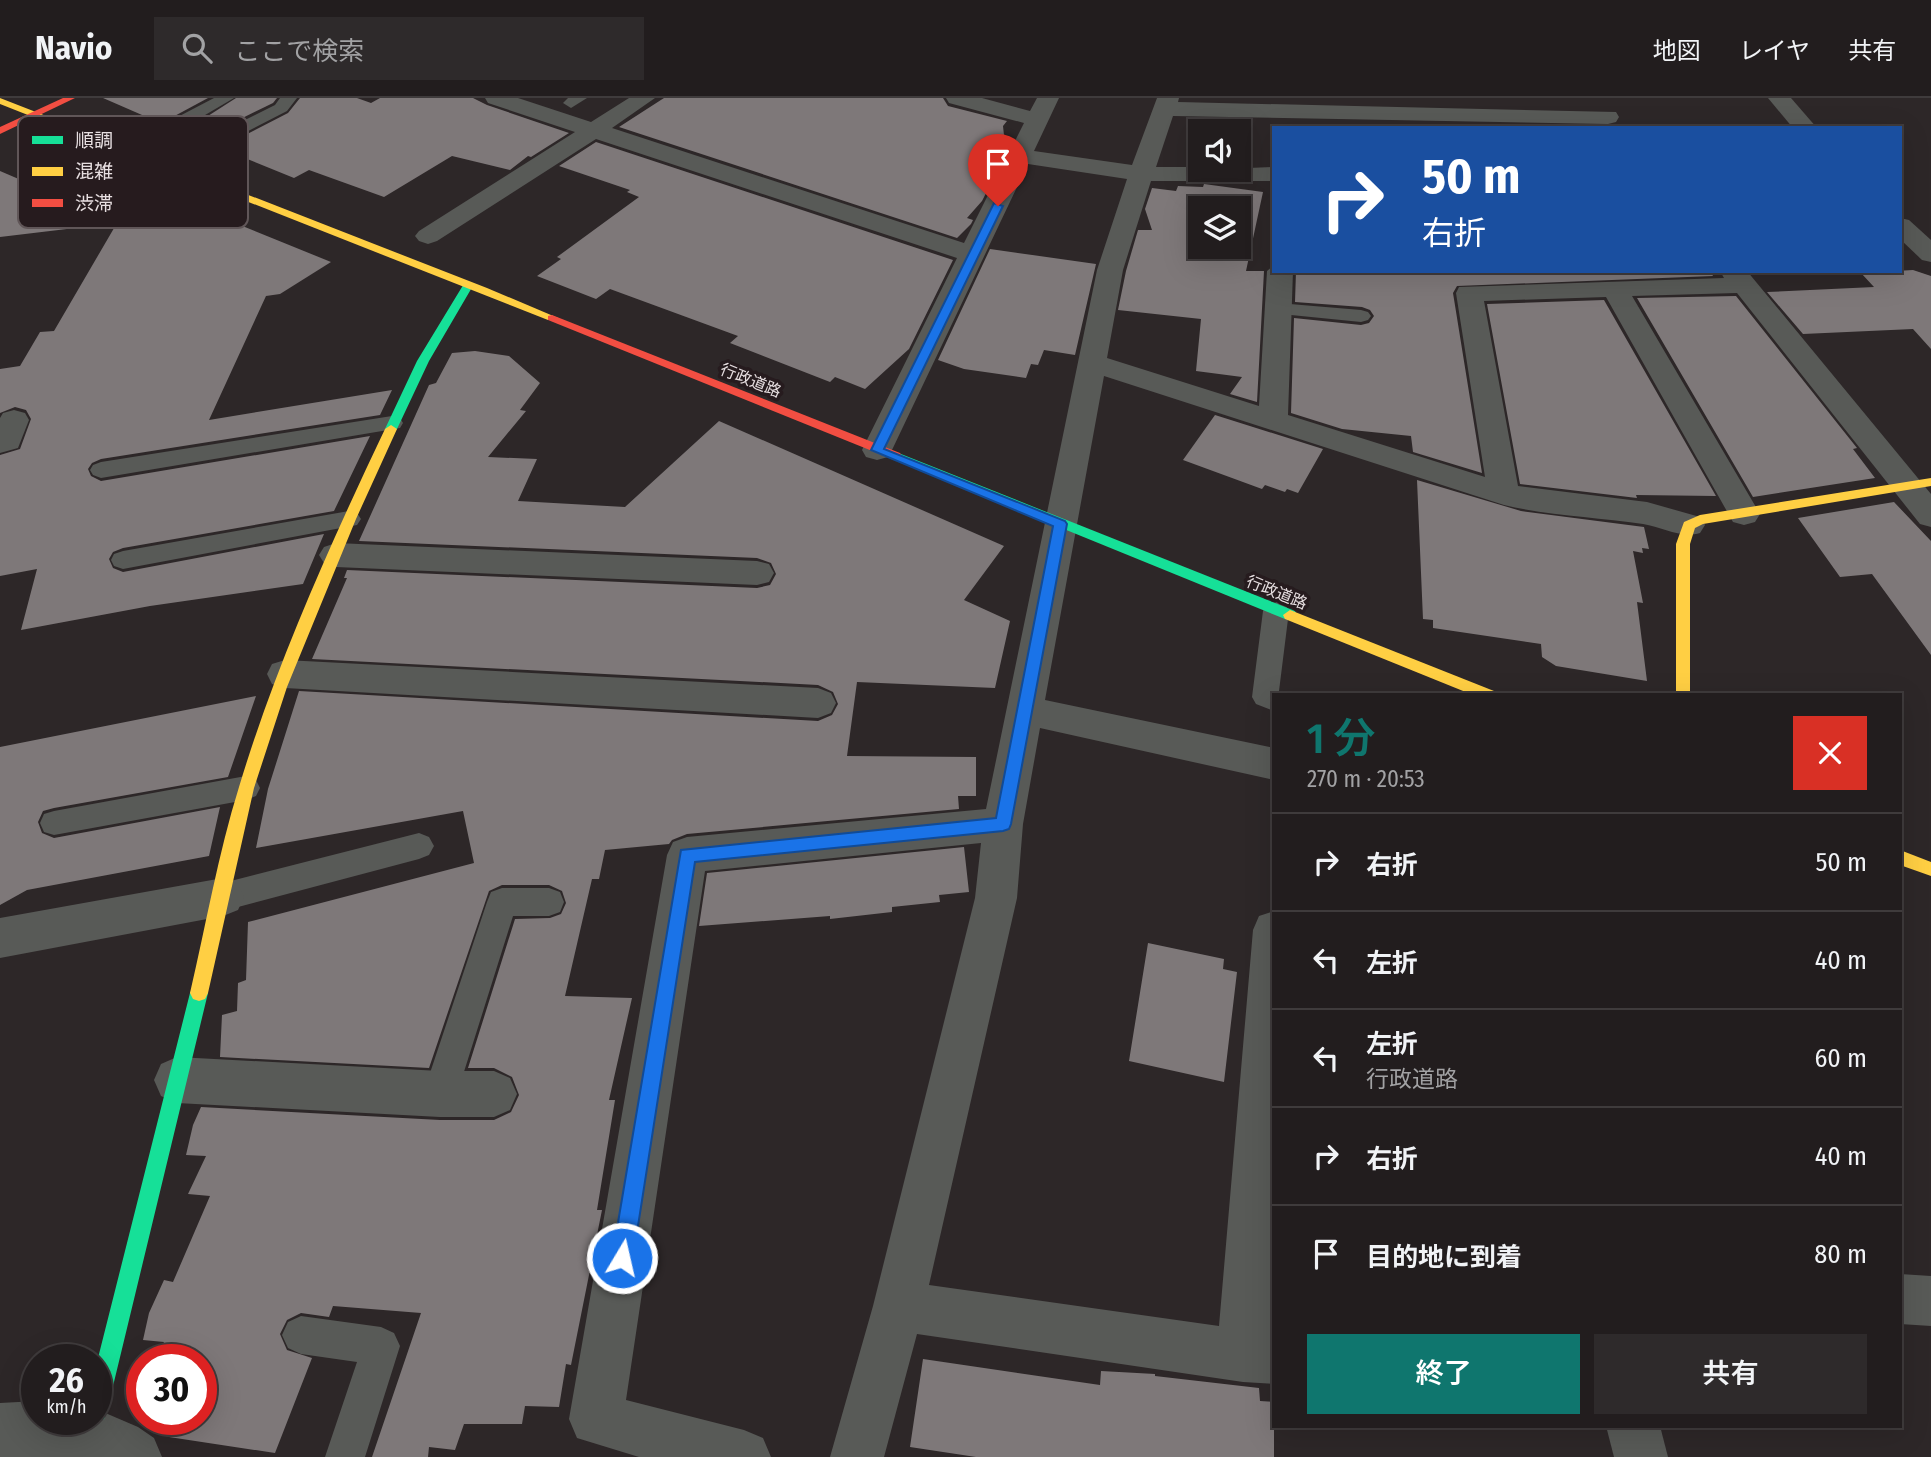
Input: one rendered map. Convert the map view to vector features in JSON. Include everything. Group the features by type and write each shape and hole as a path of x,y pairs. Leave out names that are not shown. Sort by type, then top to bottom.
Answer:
{"main road":[{"path":"34,115 70,98"},
{"name":"行政道路","path":"0,101 34,115"},
{"path":"0,131 18,123"},
{"name":"行政道路","path":"248,199 469,284 1484,693"},
{"path":"112,1380 177,1080 223,897 246,788 285,674 349,519 423,361 469,284"},
{"path":"1683,693 1682,544 1689,525 1700,520 1919,484"},
{"path":"1902,858 1931,869"}],"street":[{"path":"496,98 974,255"},
{"path":"428,236 644,98"},
{"path":"877,450 1043,109 957,98"},
{"path":"1591,98 1612,122"},
{"path":"1779,98 1804,126"},
{"path":"857,1457 899,1306 996,898 1003,824 1110,270 1167,104 1612,122"},
{"path":"1021,156 1141,174 1272,174"},
{"path":"1902,225 1931,225"},
{"path":"1902,226 1931,254"},
{"path":"1273,418 1280,273"},
{"path":"1504,494 1469,293 1614,288 1739,278 1919,484 1931,516"},
{"path":"1614,288 1744,514"},
{"path":"1092,363 1273,418 1504,494 1530,500 1647,513 1689,525"},
{"path":"336,555 757,573"},
{"path":"285,674 818,703"},
{"path":"1024,710 1272,764"},
{"path":"744,1457 596,1419 687,855 1003,824"},
{"path":"0,938 223,897"},
{"path":"899,1306 1259,1357 1272,987"},
{"path":"177,1080 440,1094 494,1094"},
{"path":"1902,1300 1931,1301"},
{"path":"1634,1428 1641,1457"},
{"path":"0,1430 21,1429"}],"lane":[{"path":"193,116 226,98"},
{"path":"248,124 281,108 289,98"},
{"path":"1278,309 1361,316"},
{"path":"101,470 392,423"},
{"path":"123,560 349,519"},
{"path":"1272,699 1265,697 1276,611"},
{"path":"54,823 246,788"},
{"path":"223,897 419,846"},
{"path":"440,1094 502,902 549,902"},
{"path":"300,1335 381,1346 345,1457"}],"building":[{"path":"103,98 208,98 175,116 144,116"},
{"path":"236,98 277,98 273,103 247,116 208,116"},
{"path":"300,98 357,98 371,103 380,98 473,98 569,133 531,157 528,156 510,170 452,156 384,197 309,170 294,178 248,159 248,134 288,113"},
{"path":"664,98 943,98 948,106 1007,121 1003,126 1006,154 982,201 967,218 973,220 971,224 957,238 619,127"},
{"path":"596,142 953,260 909,349 865,389 835,377 830,382 730,343 738,336 610,289 596,299 537,276 561,259 557,257 639,197 627,192 630,190 559,166"},
{"path":"0,171 18,179 18,228 75,228 0,237"},
{"path":"1204,184 1263,192 1251,248 1251,196 1188,196 1188,259 1249,259 1246,271 1264,271 1257,402 1230,394 1242,377 1196,371 1201,319 1118,310 1138,230 1152,230 1145,209 1152,188 1176,191 1178,186 1203,187"},
{"path":"114,228 247,228 331,262 280,294 266,296 209,420 392,390 380,415 101,459 92,463 88,469 91,476 101,481 370,436 334,511 123,548 113,552 109,559 113,568 123,572 324,534 303,584 150,606 21,630 37,569 0,576 0,455 20,449 31,419 26,410 15,407 0,413 0,369 20,366 40,332 54,331"},
{"path":"990,249 1096,264 1075,355 1044,350 1038,365 1031,364 1026,378 964,369 938,360"},
{"path":"1913,270 1931,276 1931,349 1913,329 1803,334 1767,292 1874,287 1861,273 1902,273 1902,271"},
{"path":"1296,273 1711,273 1713,276 1457,286 1453,293 1482,473 1413,452 1411,436 1342,429 1291,413 1294,318 1361,325 1369,323 1374,316 1370,310 1362,307 1295,302"},
{"path":"1736,296 1857,448 1853,449 1875,478 1753,497 1637,298"},
{"path":"1604,300 1716,496 1636,495 1637,498 1520,484 1487,304"},
{"path":"475,351 509,356 540,383 520,410 526,411 488,457 537,459 518,501 625,507 719,421 1004,546 964,600 1010,621 995,688 857,682 847,756 976,757 976,796 958,796 959,809 687,834 669,844 605,850 599,879 592,879 565,996 632,998 609,1100 615,1100 597,1210 602,1210 571,1365 566,1364 559,1407 525,1406 522,1424 464,1424 455,1450 429,1447 428,1457 372,1457 421,1313 333,1306 329,1317 301,1313 287,1320 280,1334 287,1350 312,1358 275,1453 169,1437 217,1435 217,1344 163,1344 164,1342 143,1340 149,1313 164,1280 173,1282 210,1196 188,1194 206,1156 186,1155 193,1125 201,1107 440,1120 494,1120 511,1112 519,1095 512,1077 494,1068 468,1068 515,919 550,918 561,914 566,903 562,891 549,885 502,885 489,891 429,1068 220,1057 222,1015 237,1011 238,983 246,980 248,922 474,863 463,811 256,848 268,789 299,691 818,721 832,715 838,704 833,692 818,685 312,659 347,578 344,578 347,570 757,588 770,585 776,574 771,563 757,558 359,541 429,385 436,383 452,353"},
{"path":"1215,415 1323,449 1298,493 1265,485 1262,489 1183,460"},
{"path":"1417,480 1521,511 1644,527 1649,549 1642,548 1643,553 1633,551 1643,603 1637,602 1647,681 1556,666 1542,657 1541,644 1433,628 1433,620 1423,619"},
{"path":"1894,502 1931,541 1931,655 1872,574 1840,577 1798,518"},
{"path":"256,696 228,777 54,808 43,811 38,822 42,833 54,838 220,807 209,856 27,890 0,905 0,747"},
{"path":"964,847 969,892 939,895 940,902 892,907 892,912 830,919 830,916 699,926 707,873"},
{"path":"1148,943 1224,959 1223,969 1237,972 1224,1082 1129,1061"},
{"path":"923,1359 1100,1385 1101,1371 1155,1374 1259,1388 1260,1401 1272,1402 1274,1457 976,1457 910,1447"}],"traffic: fast":[{"path":"391,429 423,361 469,284"},
{"path":"896,456 1290,615"},
{"path":"112,1346 199,993"}],"traffic: slow":[{"path":"0,101 37,116"},
{"path":"248,200 552,318"},
{"path":"199,993 246,788 280,687 349,519 391,429"},
{"path":"1683,693 1683,544 1689,525 1700,520 1931,482"},
{"path":"1290,615 1484,693"},
{"path":"1902,858 1931,869"}],"traffic: jam":[{"path":"32,116 70,98"},
{"path":"0,131 18,123"},
{"path":"552,318 896,456"}],"route":[{"path":"622,1258 687,855 1003,824 1060,524 877,450 998,206"}]}
